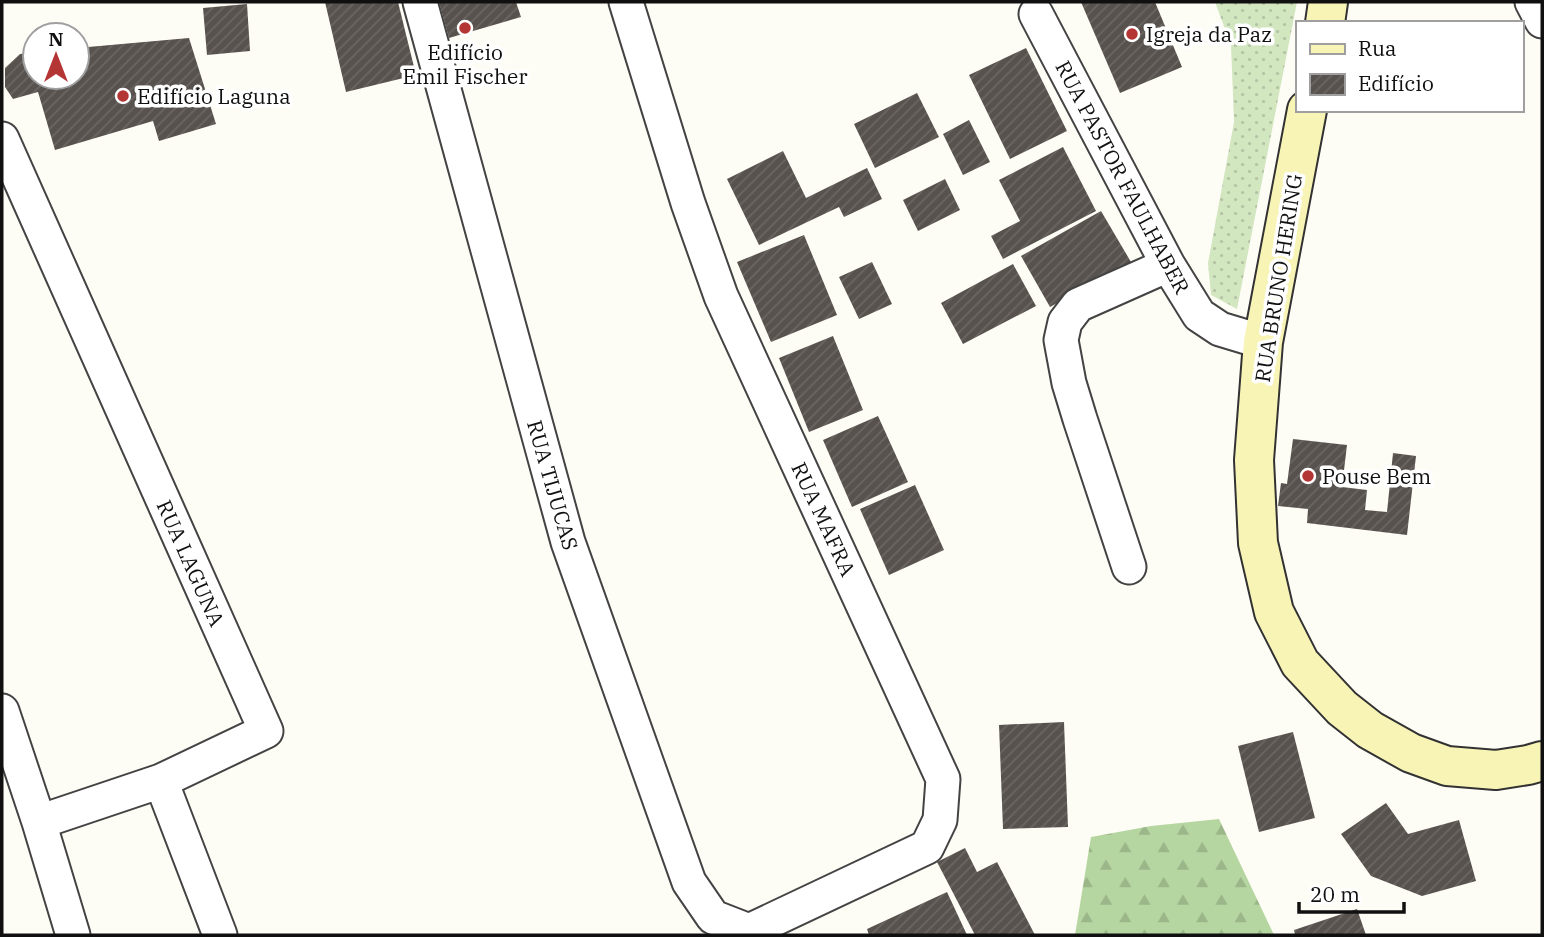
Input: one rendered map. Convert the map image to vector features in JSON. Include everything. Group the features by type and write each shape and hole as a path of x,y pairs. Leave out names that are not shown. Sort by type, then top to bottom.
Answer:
{"street":[{"name":"RUA TIJUCAS","path":"419,2 568,542 684,869 689,882 712,917 749,932"},
{"name":"RUA MAFRA","path":"626,2 688,203 721,296 943,779 940,820 927,847 749,932"},
{"path":"1325,21 1328,2"},
{"path":"1532,2 1542,21"},
{"name":"RUA PASTOR FAULHABER","path":"1036,14 1168,265 1199,315 1220,329 1263,342"},
{"name":"RUA BRUNO HERING","path":"1307,112 1263,342 1254,460 1258,543 1274,612 1300,663 1342,708 1370,730 1411,753 1447,766 1496,770 1542,761"},
{"name":"RUA LAGUNA","path":"2,139 266,731 161,781"},
{"path":"1129,567 1069,383 1061,340 1065,322 1078,305 1168,265"},
{"path":"2,711 73,935"},
{"path":"39,822 161,781 220,935"}],"green space":[{"path":"1215,2 1297,2 1237,309 1211,295 1208,263 1234,122 1231,45"},
{"path":"1219,819 1274,935 1075,935 1091,837 1151,826"}],"building":[{"path":"325,2 398,2 416,75 346,92"},
{"name":"Edifício Emil Fischer","path":"439,2 516,2 521,17 449,38"},
{"name":"Igreja da Paz","path":"1081,2 1155,2 1182,67 1120,93"},
{"path":"247,4 250,51 207,55 203,8"},
{"name":"Edifício Laguna","path":"189,38 216,124 159,141 153,121 55,150 38,92 13,99 5,87 5,68 21,54 21,91 91,91 91,47"},
{"path":"1026,48 1067,131 1010,159 969,75"},
{"path":"917,93 939,137 875,168 854,124"},
{"path":"969,120 990,162 963,175 943,134"},
{"path":"1063,147 1096,211 1003,259 991,236 1020,221 999,180"},
{"path":"783,151 806,198 867,168 882,199 844,217 839,207 759,245 727,179"},
{"path":"945,179 960,210 918,231 903,200"},
{"path":"1101,211 1131,262 1050,307 1021,256"},
{"path":"804,235 837,315 771,342 737,262"},
{"path":"872,262 892,304 859,319 839,277"},
{"path":"1013,264 1036,306 963,344 941,303"},
{"path":"833,336 863,410 809,432 779,358"},
{"path":"878,416 908,482 852,507 823,440"},
{"path":"1293,439 1347,445 1342,487 1367,490 1365,510 1387,512 1393,453 1416,456 1407,535 1307,523 1308,509 1278,506 1281,483 1287,484"},
{"path":"915,485 944,550 889,575 860,509"},
{"path":"1064,722 1068,827 1003,829 999,725"},
{"path":"1293,732 1315,818 1259,832 1238,746"},
{"path":"1386,803 1408,834 1459,820 1476,881 1422,896 1371,876 1341,834"},
{"path":"965,848 977,872 997,862 1035,935 975,935 937,862"},
{"path":"947,892 967,935 869,935 867,929"},
{"path":"1357,909 1366,935 1295,935 1294,930"}],"place":[{"name":"Edifício Emil Fischer","path":"465,28"},
{"name":"Igreja da Paz","path":"1132,34"},
{"name":"Edifício Laguna","path":"123,96"},
{"name":"Pouse Bem","path":"1308,476"}]}
